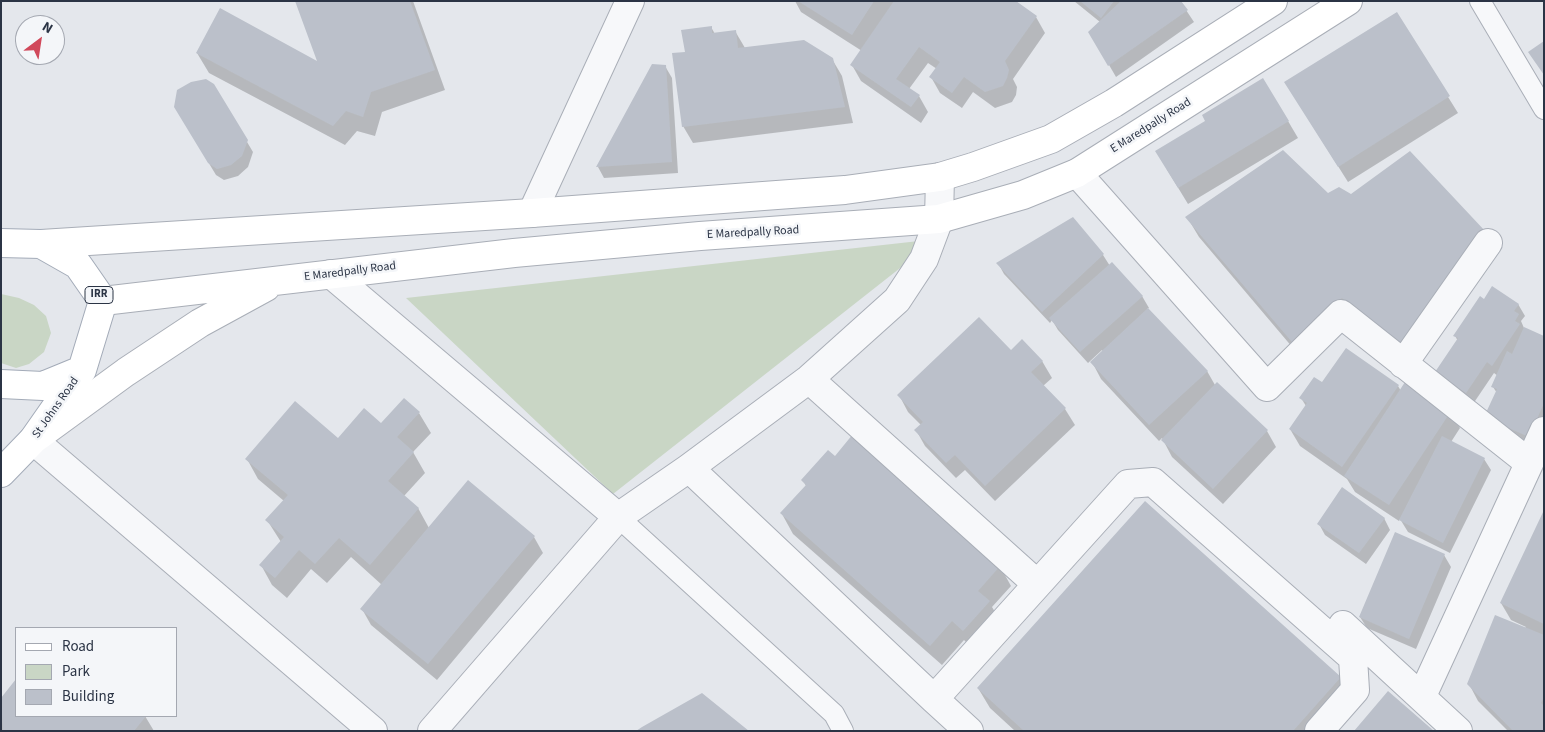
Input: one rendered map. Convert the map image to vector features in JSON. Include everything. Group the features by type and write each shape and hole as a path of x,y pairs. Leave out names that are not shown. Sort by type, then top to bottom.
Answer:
{"main road":[{"path":"41,244 532,213 845,190 940,177 973,168 1051,139 1114,104 1273,1"},
{"name":"E Maredpally Road","path":"104,301 514,252 700,236 940,219 1023,196 1076,173 1348,1"},
{"name":"IRR","path":"1,243 41,244 78,265 104,301"},
{"path":"33,440 126,372 200,323 279,280"},
{"name":"St Johns Road","path":"1,473 33,440 82,370 104,301"},
{"path":"1,384 43,386 82,370"}],"street":[{"path":"532,213 630,1"},
{"path":"1076,173 1266,387 1341,314 1528,462"},
{"path":"432,731 618,517 689,468 809,379 897,300 924,259 940,219 940,177"},
{"path":"1403,364 1488,243"},
{"path":"331,274 618,517"},
{"path":"809,379 1037,584"},
{"path":"1422,696 1528,462 1544,432"},
{"path":"33,440 373,731"},
{"path":"689,468 970,731"},
{"path":"934,699 1128,484 1153,482 1353,658 1355,690 1320,731"},
{"path":"1330,612 1458,731"}],"lane":[{"path":"1480,1 1544,109"},
{"path":"618,517 834,714 843,731"}],"green space":[{"path":"937,239 613,494 406,298"},
{"path":"1,294 19,298 34,305 46,316 51,333 44,352 29,364 16,368 1,363"}],"building":[{"path":"295,1 410,1 435,70 371,92 363,117 346,111 333,126 196,53 220,8 317,61"},
{"path":"798,1 874,1 852,35"},
{"path":"894,1 1016,1 1037,16 1005,61 1009,70 1003,86 985,92 964,77 952,93 929,77 940,62 919,47 896,79 920,95 911,107 850,65"},
{"path":"1080,1 1114,1 1101,18"},
{"path":"1121,1 1181,1 1188,10 1108,66 1088,32"},
{"path":"1397,12 1450,96 1338,167 1284,82"},
{"path":"712,26 712,33 736,30 738,48 804,40 833,58 845,107 682,127 672,53 685,52 681,30"},
{"path":"1544,41 1544,75 1528,52"},
{"path":"652,64 666,65 672,162 596,167"},
{"path":"1263,78 1289,121 1178,188 1155,151 1205,121 1202,115"},
{"path":"206,79 214,84 248,140 242,156 231,165 217,169 208,163 174,107 177,90 191,82"},
{"path":"1283,150 1328,193 1339,187 1351,194 1410,151 1486,232 1445,294 1391,352 1342,298 1292,342 1185,217"},
{"path":"1073,217 1104,254 1042,312 996,263"},
{"path":"1112,262 1143,296 1080,352 1049,318"},
{"path":"1492,286 1519,304 1514,311 1519,314 1515,321 1520,324 1492,366 1487,362 1466,393 1435,372 1458,338 1453,336 1480,296 1484,299"},
{"path":"1148,308 1208,371 1149,425 1090,362"},
{"path":"979,317 1011,350 1022,339 1043,361 1031,372 1066,408 985,486 955,455 946,463 914,430 923,422 897,395"},
{"path":"1524,327 1544,336 1544,403 1529,437 1484,417 1497,389 1491,387 1507,351 1512,354"},
{"path":"1346,348 1399,385 1342,467 1289,429 1307,403 1299,398 1314,377 1322,382"},
{"path":"1217,382 1268,430 1213,489 1161,440"},
{"path":"1405,382 1451,411 1389,505 1344,476"},
{"path":"404,398 420,412 397,437 414,452 388,481 419,508 370,565 339,538 315,564 299,550 275,578 259,565 284,537 265,520 288,495 245,459 295,401 338,438 364,408 381,423"},
{"path":"853,434 1001,565 978,591 990,601 963,631 952,621 930,646 780,513 806,485 801,480 828,450 835,456"},
{"path":"1442,436 1485,458 1443,543 1399,520"},
{"path":"468,480 535,536 428,664 360,609"},
{"path":"1342,487 1385,518 1359,553 1317,524"},
{"path":"1145,501 1341,677 1293,731 1024,731 977,688"},
{"path":"1544,510 1544,624 1500,603"},
{"path":"1395,532 1445,554 1409,639 1359,617"},
{"path":"1495,615 1544,635 1544,697 1541,703 1544,706 1544,731 1513,731 1467,684"},
{"path":"15,680 15,717 145,717 134,731 3,731 1,698"},
{"path":"1388,691 1434,731 1354,731"},
{"path":"702,693 749,731 636,731 642,727"}]}
